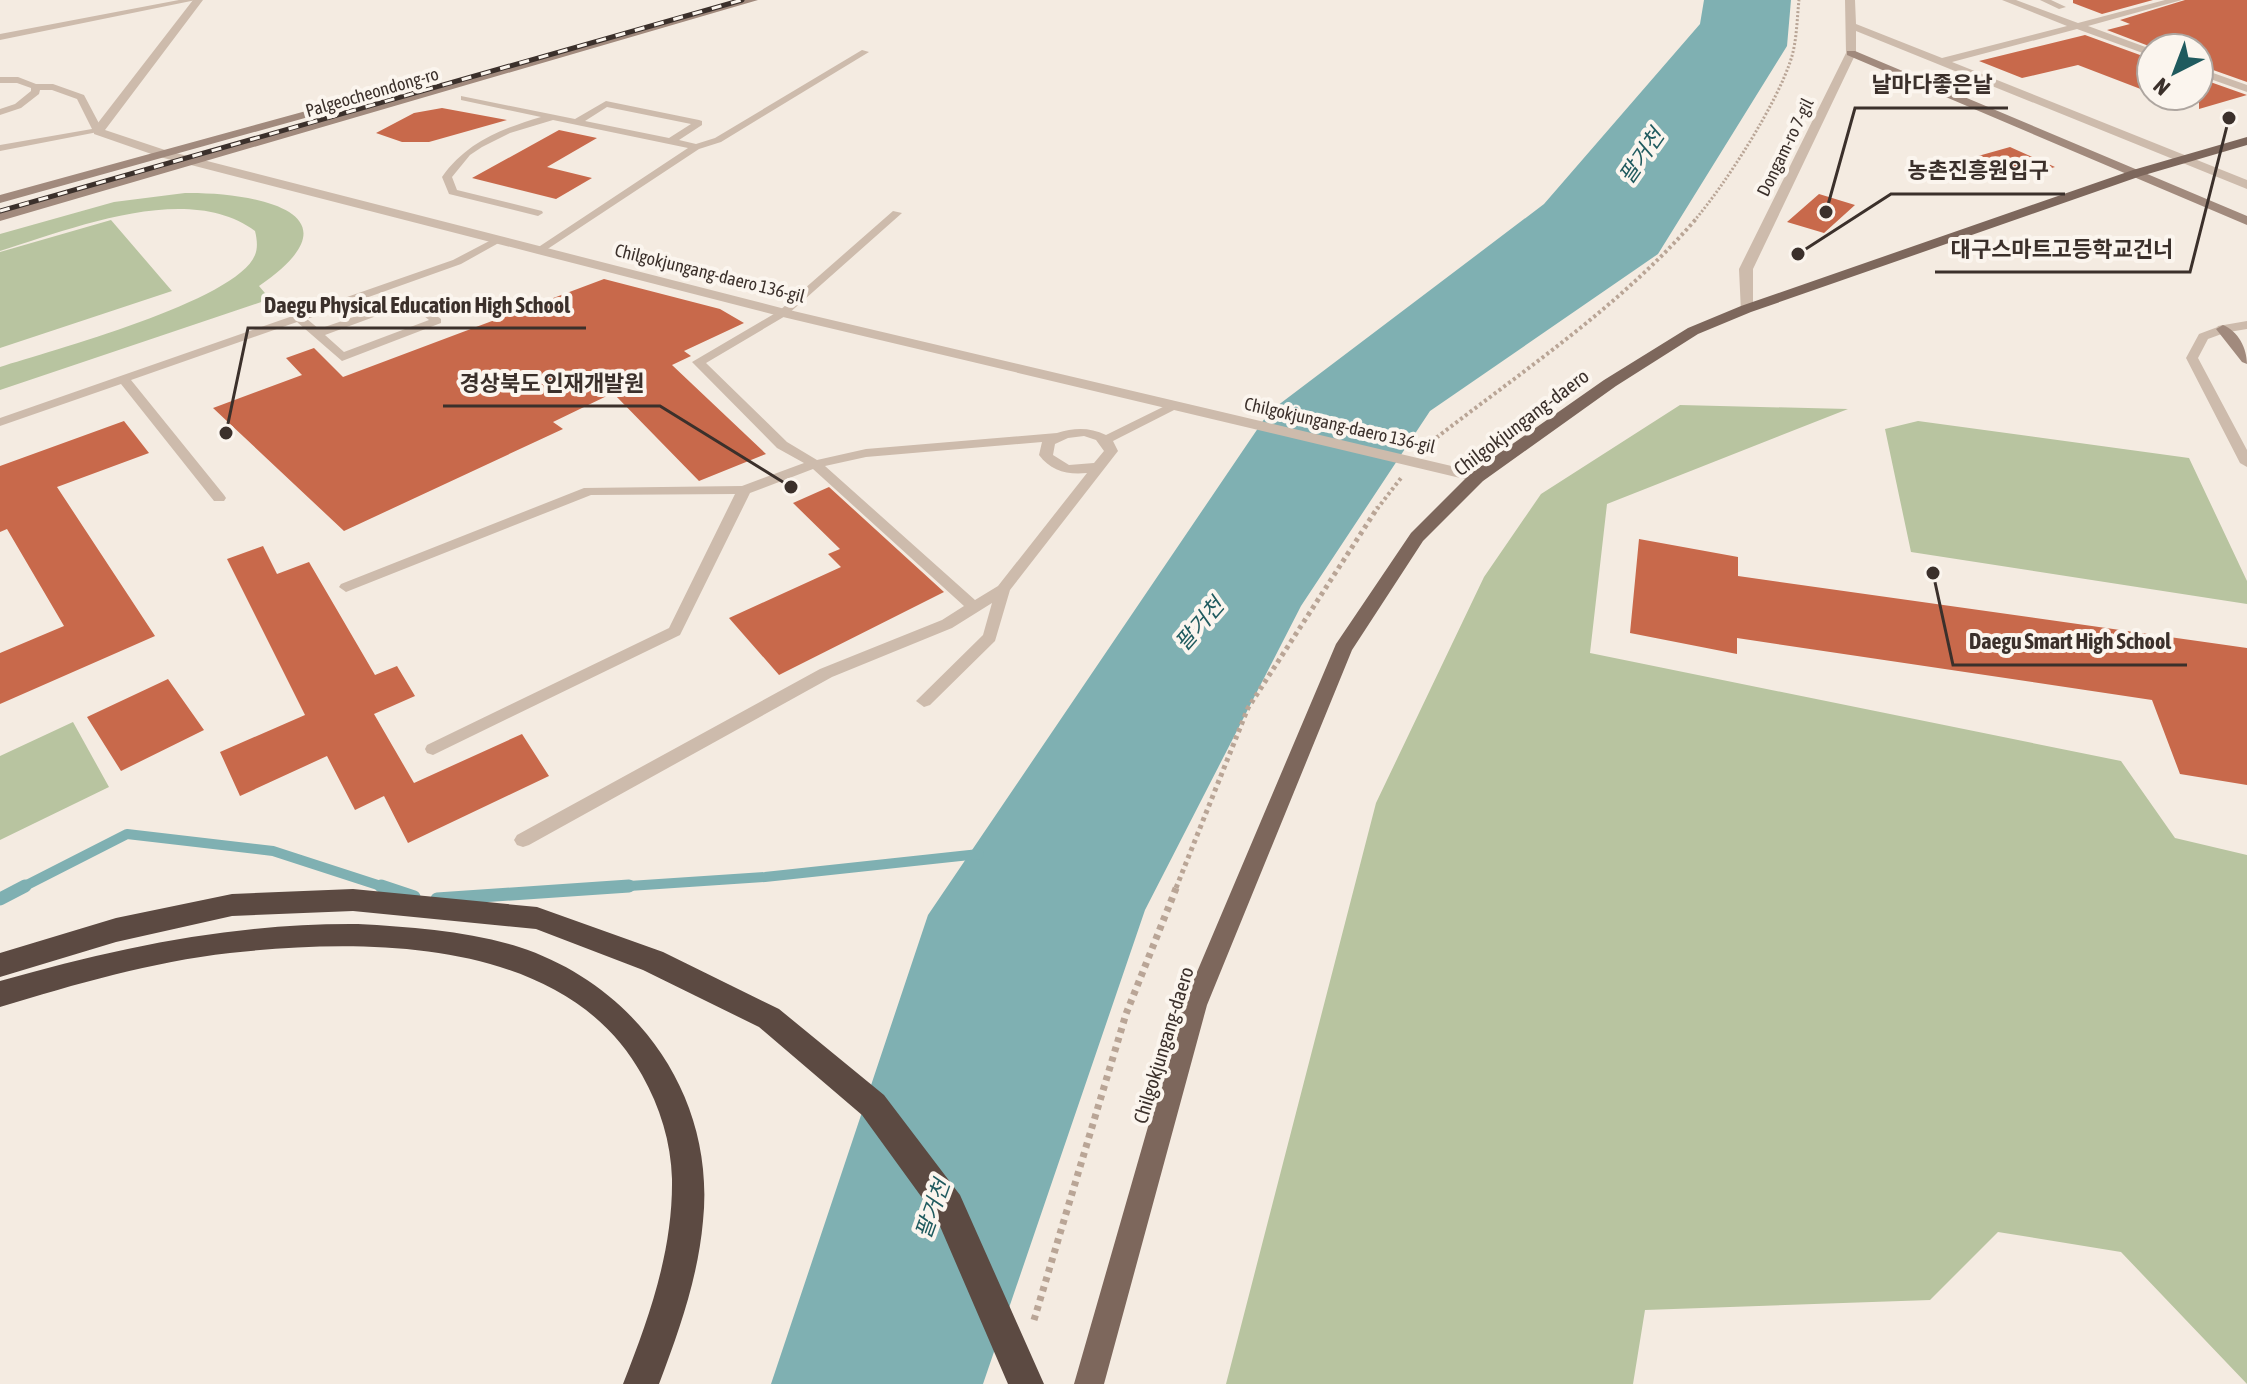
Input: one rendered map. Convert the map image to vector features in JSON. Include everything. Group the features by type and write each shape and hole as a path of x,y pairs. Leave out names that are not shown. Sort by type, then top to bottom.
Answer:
{"highway":[{"path":"0,965 116,930 232,905 353,900 537,918 653,961 769,1018 873,1105 948,1206 1026,1384"},
{"path":"0,994 147,955 295,937 364,937 452,944 523,960 603,1004 635,1037 658,1069 675,1108 685,1144 688,1183 681,1272 665,1326 641,1384"}],"main road":[{"name":"Chilgokjungang-daero","path":"1089,1384 1195,1005 1343,649 1417,537 1477,477 1610,383 1693,331 1746,309 2137,173 2247,141"}],"street":[{"path":"98,131 195,0"},
{"name":"Palgeocheondong-ro","path":"0,199 712,0"},
{"name":"Palgeocheondong-ro","path":"0,217 753,0"},
{"name":"Dongam-ro 7-gil","path":"1746,309 1746,269 1851,53 1850,0"},
{"path":"2007,0 2135,47"},
{"path":"1944,61 2177,0"},
{"path":"1852,26 2247,185"},
{"path":"1851,53 2247,221"},
{"path":"2215,77 2247,89"},
{"name":"Chilgokjungang-daero 136-gil","path":"98,131 164,154 783,313 1477,477"},
{"path":"2247,325 2223,329 2247,359"}],"lane":[{"path":"0,37 195,0"},
{"path":"2044,0 2062,7"},
{"path":"539,250 696,147 718,140 865,52"},
{"path":"0,80 53,87 81,97 98,131 0,148"},
{"path":"0,112 29,99 36,92 35,87"},
{"path":"464,98 696,147"},
{"path":"576,122 606,104 699,123 670,142"},
{"path":"538,213 453,192 447,177 454,165 481,142 505,131 553,117"},
{"path":"897,213 783,313 698,362 782,445 815,464 974,607"},
{"path":"0,422 457,262 499,240"},
{"path":"299,318 342,357 437,321 411,300 317,334"},
{"path":"2223,329 2203,337 2192,358 2247,463"},
{"path":"124,379 219,498"},
{"path":"1105,440 1174,407"},
{"path":"346,587 589,491 744,490 815,464 866,453 1087,432 1109,445 1109,457 1096,467 1003,589 947,624 826,673 523,840"},
{"path":"1056,437 1046,448 1049,461 1065,469 1096,467"},
{"path":"433,749 675,631 744,490"},
{"path":"924,701 990,637 1003,589"}],"green space":[{"path":"185,193 267,202 288,211 301,224 303,240 290,261 259,286 270,299 0,390 0,367 139,322 214,290 241,272 255,255 257,243 255,231 228,217 197,210 129,214 0,251 0,234 114,202"},
{"path":"111,220 172,291 0,348 0,252"},
{"path":"1680,405 1848,409 1607,504 1590,653 2121,761 2175,838 2247,855 2247,1384 2121,1252 1998,1232 1930,1300 1645,1310 1633,1384 1226,1384 1376,803 1484,577 1541,494"},
{"path":"1918,421 2189,458 2247,581 2247,604 1911,552 1885,429"},
{"path":"73,722 109,787 0,840 0,756"}],"water":[{"name":"팔거천","path":"1704,0 1791,0 1787,46 1658,254 1430,411 1301,606 1145,910 983,1384 771,1384 928,915 1269,412 1544,204 1700,24"}],"building":[{"path":"2073,0 2153,0 2102,14 2073,3"},
{"path":"2185,0 2247,0 2247,82 2215,71 2215,32 2135,32 2135,41 2107,30 2130,24 2120,20"},
{"path":"2085,35 2135,53 2135,87 2078,65 2022,78 1979,61"},
{"path":"2215,84 2247,95 2215,104"},
{"path":"442,108 507,120 429,142 402,142 376,133 414,113"},
{"path":"559,130 597,138 547,167 592,178 556,199 472,178"},
{"path":"2010,147 2055,167 2009,181 1964,160"},
{"path":"1819,194 1855,205 1824,233 1787,222"},
{"path":"604,279 720,309 744,323 684,351 691,356 672,365 766,454 699,481 613,393 553,422 563,429 344,531 213,408 302,375 286,358 314,348 343,377"},
{"path":"124,421 149,453 57,487 155,636 0,704 0,653 64,626 7,529 0,532 0,466"},
{"path":"829,487 944,592 779,675 729,618 841,567 828,554 840,549 793,503"},
{"path":"1639,539 1738,557 1738,576 2247,648 2247,785 2180,774 2152,700 1737,638 1737,654 1630,633"},
{"path":"263,546 277,574 309,562 375,675 397,666 415,696 374,714 414,783 522,734 549,776 408,843 384,796 355,810 327,756 240,796 220,752 305,715 227,559"},
{"path":"168,679 204,730 121,771 87,717"}],"waterway":[{"path":"21,888 127,834 273,851 387,888"},
{"path":"621,887 765,877 979,854"},
{"path":"0,899 25,886"},
{"path":"381,886 387,888"},
{"path":"621,887 629,886"},
{"path":"437,899 621,887"},
{"path":"599,888 621,887"},
{"path":"387,888 414,897"}],"railway":[{"path":"0,211 742,0"}],"place":[{"name":"대구스마트고등학교건너","path":"2229,118"},
{"name":"날마다좋은날","path":"1826,212"},
{"name":"농촌진흥원입구","path":"1798,254"},
{"name":"Daegu Physical Education High School","path":"226,433"},
{"name":"경상북도 인재개발원","path":"791,487"},
{"name":"Daegu Smart High School","path":"1933,573"}]}
